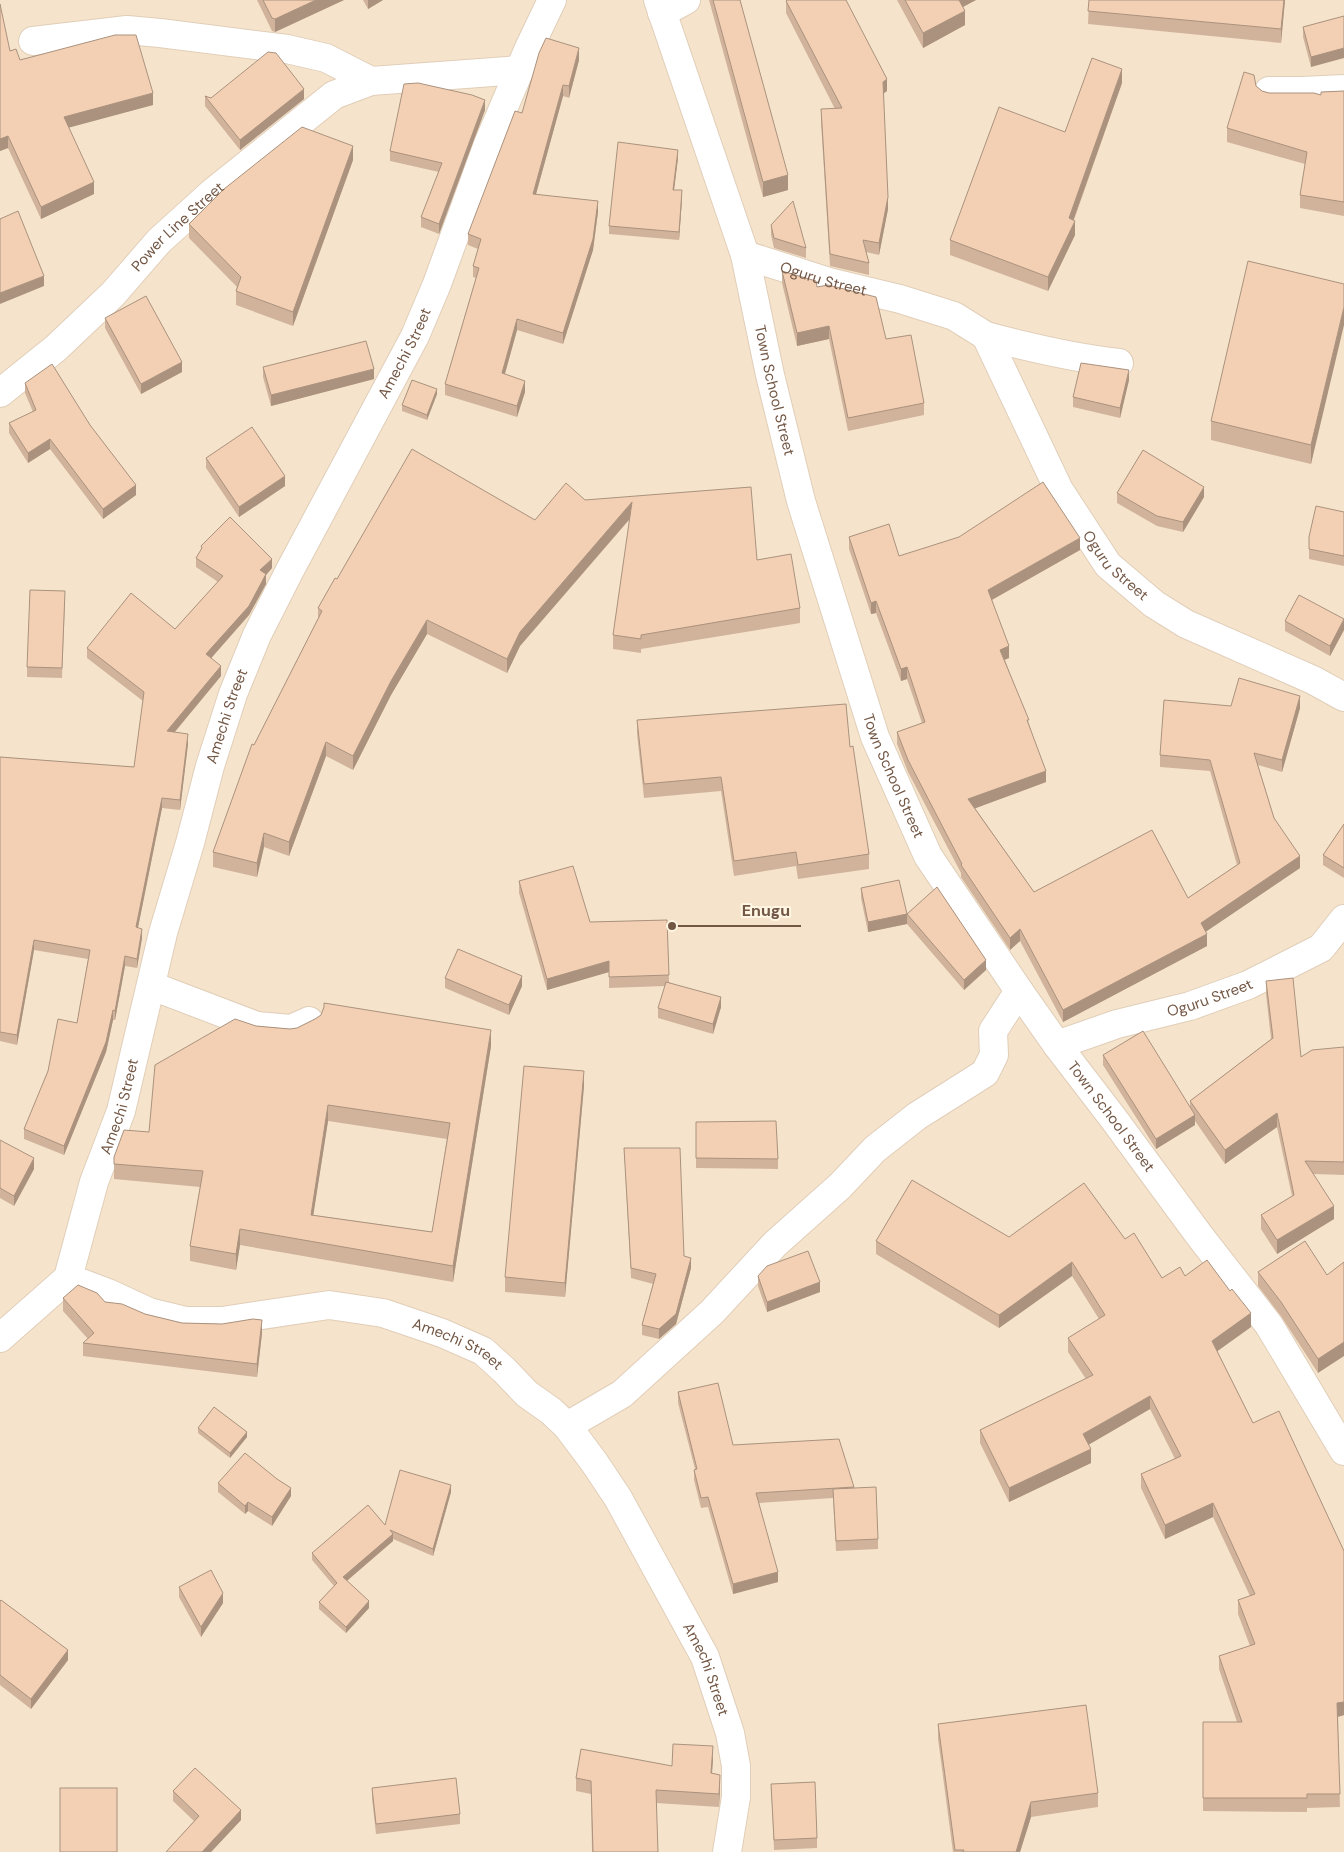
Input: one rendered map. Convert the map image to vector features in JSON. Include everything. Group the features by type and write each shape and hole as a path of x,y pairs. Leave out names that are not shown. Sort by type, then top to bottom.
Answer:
{"street":[{"name":"Amechi Street","path":"552,0 488,144 437,284 415,336 257,635 233,694 210,766 190,843 163,933 121,1111 94,1182 68,1278 108,1293 149,1312 186,1321 222,1321 329,1305 383,1313 442,1333 483,1352 504,1370 527,1394 551,1411 567,1426 594,1462 618,1498 705,1657 730,1733 736,1766 736,1797 727,1852"},
{"path":"660,7 686,0"},
{"name":"Town School Street","path":"660,7 745,255 770,375 801,501 875,737 928,856 1019,992 1057,1045 1269,1325 1344,1451"},
{"path":"33,41 127,30 170,35 287,49 326,58 371,81"},
{"name":"Power Line Street","path":"0,393 56,348 113,294 159,241 212,193 334,95 371,81 520,70"},
{"path":"1269,91 1302,92 1344,89"},
{"name":"Oguru Street","path":"745,255 829,282 900,298 954,316 986,336 1056,354 1119,363"},
{"name":"Oguru Street","path":"986,336 1059,490 1108,565 1154,604 1186,624 1313,680 1344,697"},
{"name":"Oguru Street","path":"1057,1045 1116,1024 1190,1006 1248,985 1321,948 1344,919"},
{"path":"152,986 257,1026 291,1029 309,1022"},
{"path":"567,1426 622,1394 712,1312 775,1244 840,1186 875,1149 918,1116 985,1073 994,1055 993,1031 1019,992"},
{"path":"0,1338 68,1278"}],"shaded area":[{"path":"0,0 1344,0 1344,1852 0,1852"}],"building":[{"path":"263,0 316,0 275,19 272,18"},
{"path":"713,0 740,0 788,175 763,182"},
{"path":"787,0 846,0 887,79 883,82 888,197 879,243 863,240 869,263 830,254 821,109 842,108"},
{"path":"905,0 959,0 965,11 923,33"},
{"path":"1089,0 1284,0 1281,29 1088,11"},
{"path":"0,4 10,51 16,49 20,60 115,35 136,35 153,93 64,117 94,182 41,207 8,136 0,139"},
{"path":"1344,16 1344,48 1311,57 1303,27"},
{"path":"546,38 579,48 569,86 563,85 533,194 598,201 593,239 563,333 517,319 502,373 525,381 517,406 445,384 479,268 473,266 481,239 468,234 515,111 522,113 539,53"},
{"path":"268,52 276,53 304,89 240,140 205,96 211,98"},
{"path":"1092,58 1122,69 1069,218 1075,221 1048,277 950,240 999,107 1065,132"},
{"path":"1244,72 1254,75 1256,86 1262,91 1269,93 1314,93 1321,95 1321,92 1344,91 1344,202 1300,195 1307,152 1227,128"},
{"path":"418,83 472,95 485,100 439,224 421,217 442,163 390,151 404,84"},
{"path":"302,127 353,146 293,312 236,291 241,277 189,224 224,189"},
{"path":"618,142 678,150 673,190 682,190 679,232 609,226"},
{"path":"793,201 806,248 774,238 771,225"},
{"path":"18,211 44,276 0,293 0,219"},
{"path":"1248,261 1344,284 1344,307 1311,445 1211,421"},
{"path":"782,271 816,281 817,287 828,285 876,297 886,339 911,335 924,403 848,418 829,326 797,333"},
{"path":"146,296 182,362 141,384 105,318"},
{"path":"366,341 374,369 271,395 263,367"},
{"path":"1081,363 1129,370 1120,408 1073,397"},
{"path":"52,364 90,425 136,485 103,509 50,439 28,453 9,423 36,410 25,383"},
{"path":"412,380 437,389 427,415 402,405"},
{"path":"252,427 285,476 239,507 206,458"},
{"path":"412,449 535,520 566,483 585,500 751,487 757,560 791,554 800,608 641,635 641,639 613,635 632,502 520,632 507,659 427,620 391,681 353,756 326,742 289,842 264,833 257,863 213,852 252,744 254,745 322,611 318,608 335,578 337,579"},
{"path":"1143,450 1204,487 1183,522 1157,516 1117,493"},
{"path":"1043,482 1080,538 988,590 1009,646 1000,650 1029,720 1027,720 1046,771 968,799 1034,892 1152,830 1188,898 1240,863 1210,760 1160,755 1164,700 1231,706 1239,678 1300,696 1282,760 1254,753 1274,818 1300,856 1201,923 1207,934 1063,1010 1020,929 1010,938 961,865 908,760 897,732 925,722 907,667 901,669 876,601 871,603 849,537 889,524 899,556 959,537"},
{"path":"1316,506 1344,512 1344,556 1309,549 1309,537"},
{"path":"230,517 272,559 260,570 266,574 249,606 206,654 221,666 167,731 188,734 180,800 162,798 136,927 142,929 137,959 125,956 115,1011 113,1010 106,1042 64,1146 24,1129 48,1071 58,1019 77,1023 90,950 34,940 17,1035 0,1032 0,757 134,767 144,692 87,648 131,593 175,629 223,576 196,558 202,548 201,546"},
{"path":"30,590 65,591 62,668 27,667"},
{"path":"1299,595 1344,619 1330,646 1285,621"},
{"path":"846,704 850,747 853,746 869,854 798,865 796,852 734,861 721,777 644,784 637,720"},
{"path":"1344,824 1344,868 1323,855"},
{"path":"573,866 590,922 667,920 669,975 609,977 609,961 547,979 519,881"},
{"path":"899,880 907,914 868,922 861,888"},
{"path":"937,887 986,960 964,980 907,914"},
{"path":"458,949 522,976 509,1005 445,978"},
{"path":"1293,978 1301,1057 1312,1050 1344,1047 1344,1162 1305,1161 1334,1206 1277,1240 1261,1215 1294,1195 1277,1113 1225,1150 1190,1101 1273,1038 1266,981"},
{"path":"666,982 721,997 713,1024 658,1008"},
{"path":"324,1003 491,1030 453,1266 240,1229 236,1254 190,1246 203,1171 114,1164 114,1157 124,1130 149,1132 155,1065 235,1019 256,1026 290,1029 297,1028 315,1019 321,1015","holes":["328,1105 450,1123 432,1232 311,1215"]},
{"path":"1143,1031 1195,1115 1156,1139 1103,1055"},
{"path":"524,1066 584,1071 565,1283 505,1277"},
{"path":"776,1121 778,1159 696,1158 696,1122"},
{"path":"0,1140 34,1158 14,1196 0,1188"},
{"path":"624,1148 680,1148 684,1256 691,1258 676,1314 659,1329 642,1325 656,1274 631,1268"},
{"path":"912,1180 1009,1237 1084,1183 1125,1239 1134,1233 1162,1278 1180,1267 1185,1276 1207,1260 1230,1291 1232,1289 1251,1313 1212,1341 1253,1423 1279,1411 1344,1551 1344,1702 1337,1703 1340,1794 1307,1794 1307,1798 1203,1798 1203,1722 1242,1722 1219,1656 1255,1644 1238,1600 1255,1594 1213,1503 1165,1525 1141,1474 1181,1456 1150,1396 1083,1434 1091,1449 1009,1488 980,1430 1093,1375 1068,1338 1105,1315 1072,1262 999,1315 876,1241"},
{"path":"1305,1241 1327,1275 1344,1262 1344,1342 1318,1359 1281,1302 1258,1272"},
{"path":"808,1251 820,1282 767,1302 758,1276 767,1266"},
{"path":"78,1285 97,1293 105,1302 122,1304 145,1314 182,1323 222,1324 253,1319 262,1320 257,1364 83,1343 94,1333 63,1298"},
{"path":"718,1383 733,1445 839,1439 854,1487 756,1493 778,1572 733,1584 708,1497 701,1498 694,1470 697,1469 678,1392"},
{"path":"214,1407 247,1432 230,1453 198,1428"},
{"path":"245,1453 291,1488 272,1517 248,1502 245,1506 218,1483"},
{"path":"400,1470 451,1485 433,1549 390,1530 393,1534 343,1577 369,1601 346,1627 319,1602 337,1583 312,1553 368,1505 385,1525"},
{"path":"876,1487 878,1539 836,1541 833,1489"},
{"path":"211,1570 223,1593 201,1627 179,1587"},
{"path":"1,1600 68,1650 31,1699 0,1675"},
{"path":"1086,1705 1098,1793 1031,1802 1016,1852 963,1852 964,1850 955,1850 938,1724"},
{"path":"673,1744 713,1746 711,1773 720,1775 719,1794 656,1790 658,1852 593,1852 591,1781 576,1778 581,1749 672,1766"},
{"path":"195,1768 241,1810 202,1852 166,1852 199,1816 173,1791"},
{"path":"456,1778 460,1814 376,1824 372,1788"},
{"path":"815,1782 817,1838 774,1840 771,1784"},
{"path":"60,1788 117,1788 117,1852 60,1852"}],"place":[{"name":"Enugu","path":"672,926"}]}
